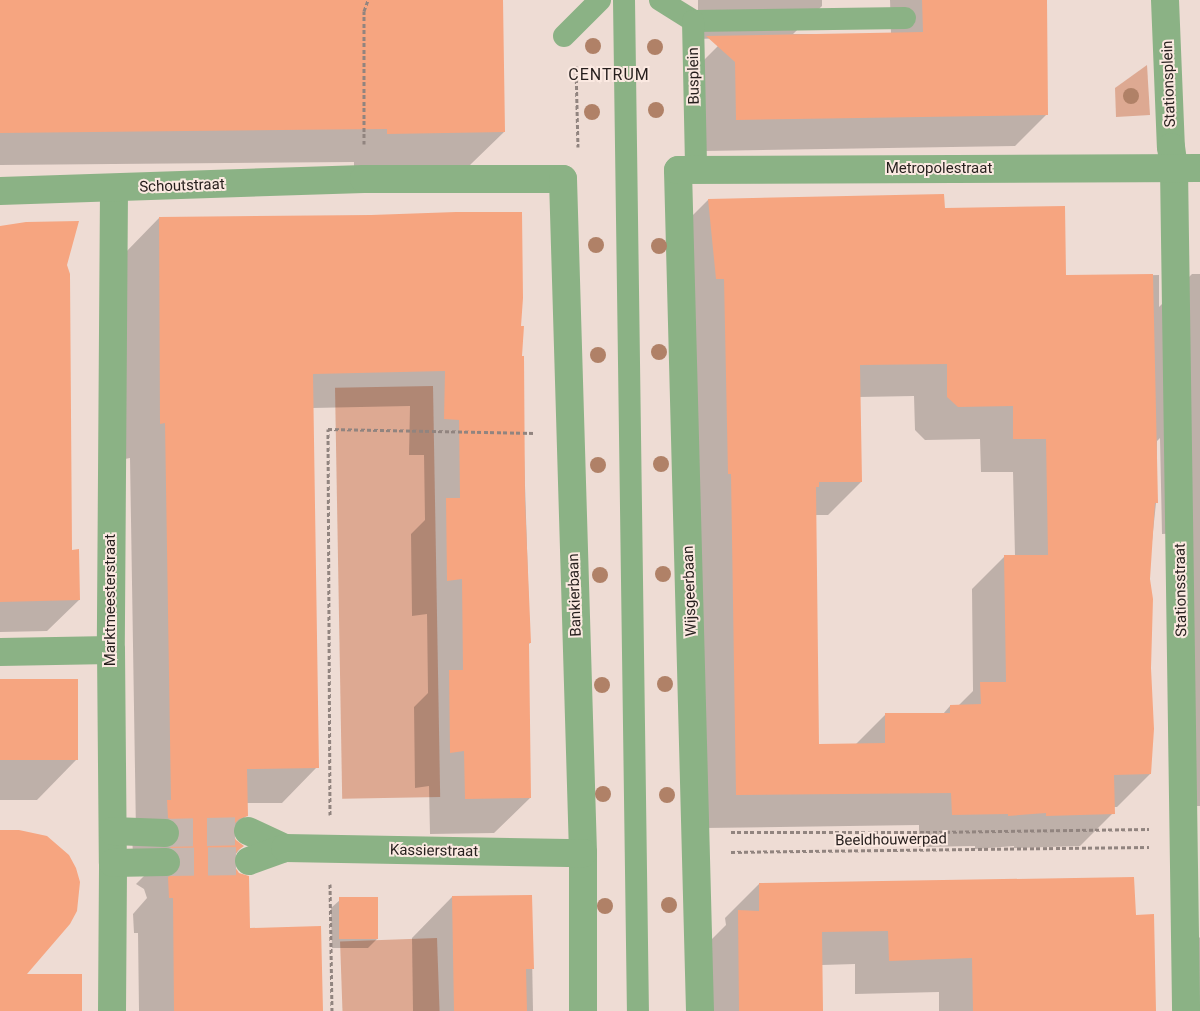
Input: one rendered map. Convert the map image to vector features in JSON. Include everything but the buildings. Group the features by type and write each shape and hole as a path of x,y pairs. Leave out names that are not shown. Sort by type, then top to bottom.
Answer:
{"street":[{"name":"Stationsplein","path":"1166,0 1171,147 1187,168"},
{"name":"Metropolestraat","path":"687,170 1187,168"},
{"name":"Stationsstraat","path":"1186,1011 1187,168"},
{"name":"Wijsgeerbaan","path":"687,170 700,1011"},
{"name":"Schoutstraat","path":"0,191 114,189 364,179 563,179"},
{"name":"Bankierbaan","path":"563,179 582,853 582,1011"},
{"name":"Marktmeesterstraat","path":"112,1011 111,650 114,189"},
{"path":"0,652 111,650"},
{"path":"113,831 165,833"},
{"name":"Kassierstraat","path":"248,831 286,848"},
{"name":"Kassierstraat","path":"249,861 286,848 582,853"},
{"path":"113,863 166,862"}],"lane":[{"path":"569,31 600,0"},
{"path":"624,0 638,1011"},
{"path":"660,0 693,21 905,18"},
{"name":"Busplein","path":"687,170 693,21"}],"path":[{"path":"364,179 364,11 368,0"},
{"path":"569,31 578,151"},
{"path":"332,1011 329,849 328,429 571,433"},
{"name":"Beeldhouwerpad","path":"697,843 933,832 1185,838"},
{"name":"Beeldhouwerpad","path":"697,843 1185,838"}],"shaded area":[{"path":"1147,65 1150,115 1116,117 1115,88"},
{"path":"433,386 440,797 342,799 335,388"},
{"path":"437,938 440,1011 342,1011 340,941"}],"tunnel":[{"path":"165,833 248,831"},
{"path":"166,862 249,861"}],"district":[{"name":"CENTRUM","path":"609,75"}]}
